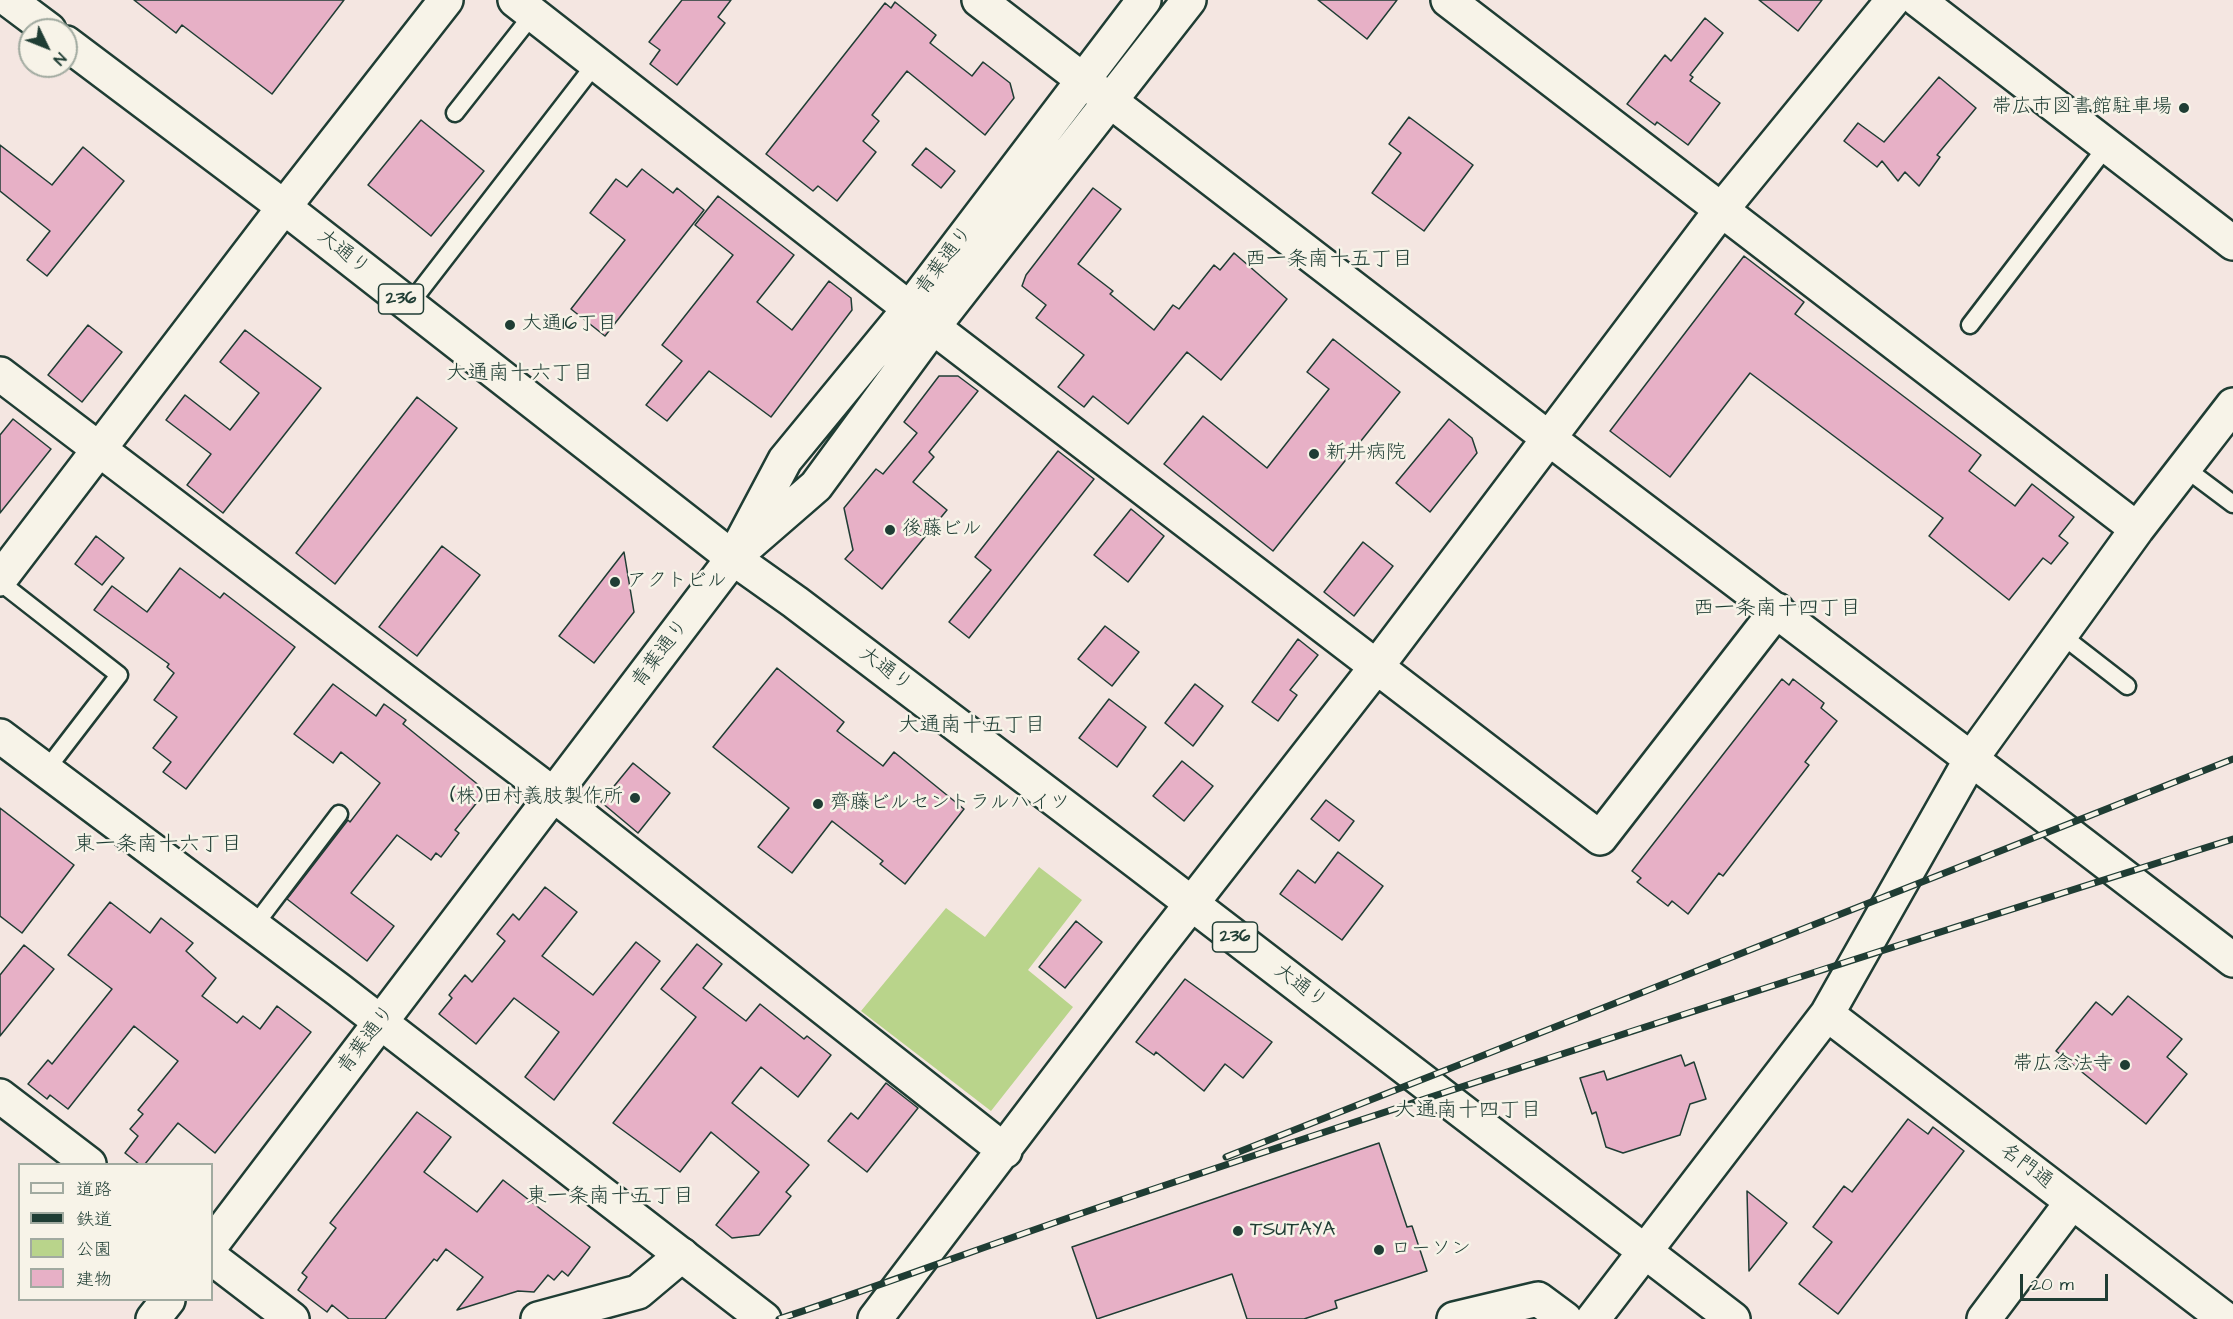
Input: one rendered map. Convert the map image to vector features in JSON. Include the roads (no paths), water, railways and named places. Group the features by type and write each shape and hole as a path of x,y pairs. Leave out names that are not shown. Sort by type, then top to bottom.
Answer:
{"main road":[{"path":"9,0 33,18"},
{"path":"0,581 284,207 446,0"},
{"path":"979,0 2233,960"},
{"name":"青葉通り","path":"213,1243 734,558 785,460 921,318 1083,80 1144,0"},
{"path":"921,318 1111,100 1188,0"},
{"path":"1448,0 2137,529"},
{"path":"875,1319 1191,904 1377,666 1547,437 1722,210 1893,0"},
{"path":"1918,0 2233,243"},
{"path":"524,7 921,318 1600,838 1777,610"},
{"name":"大通り","path":"78,52 284,207 734,558 795,602 1646,1250 1733,1319"},
{"path":"0,374 554,795 1005,1151"},
{"path":"1593,1319 1827,1014 1971,759 2137,529 2233,405"},
{"path":"0,736 381,1022 764,1319"},
{"name":"名門通","path":"1827,1014 2225,1319"},
{"path":"0,1096 88,1163"},
{"path":"1984,1319 2072,1202"},
{"path":"538,1319 638,1292 682,1255"},
{"path":"213,1259 292,1319"},
{"path":"1454,1319 1538,1299 1565,1319"},
{"path":"153,1319 166,1301"}],"lane":[{"path":"455,113 524,7"},
{"path":"408,304 596,63"},
{"path":"1970,325 2107,146"},
{"path":"2185,468 2233,504"},
{"path":"0,581 119,675 46,770"},
{"path":"2060,634 2127,686"},
{"path":"254,926 339,814"}],"railway":[{"path":"1226,1157 2233,759"},
{"path":"779,1319 1024,1233 1387,1111 2233,839"}],"place":[{"name":"帯広市図書館駐車場","path":"2184,108"},
{"name":"大通16丁目","path":"510,325"},
{"name":"新井病院","path":"1314,454"},
{"name":"後藤ビル","path":"890,530"},
{"name":"アクトビル","path":"615,582"},
{"name":"(株)田村義肢製作所","path":"635,798"},
{"name":"齊藤ビルセントラルハイツ","path":"818,804"},
{"name":"帯広念法寺","path":"2125,1065"},
{"name":"TSUTAYA","path":"1238,1231"},
{"name":"ローソン","path":"1379,1250"}],"district":[{"name":"西一条南十五丁目","path":"1329,261"},
{"name":"大通南十六丁目","path":"520,375"},
{"name":"西一条南十四丁目","path":"1777,610"},
{"name":"大通南十五丁目","path":"972,727"},
{"name":"東一条南十六丁目","path":"158,846"},
{"name":"大通南十四丁目","path":"1468,1112"},
{"name":"東一条南十五丁目","path":"610,1198"}]}
